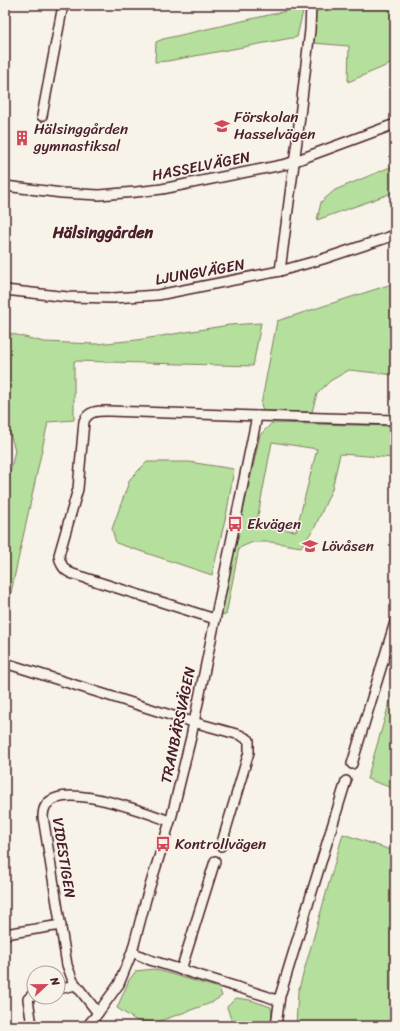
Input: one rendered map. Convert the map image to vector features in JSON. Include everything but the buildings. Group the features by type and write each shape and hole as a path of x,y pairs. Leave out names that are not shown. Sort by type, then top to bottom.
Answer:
{"street":[{"path":"42,116 63,5"},
{"path":"280,271 310,30 311,5"},
{"name":"HASSELVÄGEN","path":"5,186 62,193 99,194 129,193 162,188 294,162 395,124"},
{"name":"LJUNGVÄGEN","path":"5,290 68,297 113,298 158,295 280,271 323,259 395,235"},
{"path":"215,619 64,570 59,555 78,489 84,421 86,417 91,413 104,411 395,420"},
{"name":"TRANBÄRSVÄGEN","path":"87,1026 118,984 132,952 146,899 170,821 194,723 257,416"},
{"path":"352,764 395,622"},
{"path":"5,663 194,723 229,731 249,740 249,752 221,846"},
{"path":"276,1026 279,1001 346,781"},
{"name":"VIDESTIGEN","path":"98,1013 76,985 71,977 67,965 43,817 44,807 52,800 65,796 91,797 170,821"},
{"path":"181,970 215,861"},
{"path":"5,934 61,925"},
{"path":"132,952 150,960 279,1001"},
{"path":"66,987 76,985"},
{"path":"29,1005 31,1019"}],"green space":[{"path":"314,5 395,5 395,62 348,82 349,46 313,43"},
{"path":"304,7 297,37 168,61 155,62 156,42 163,39"},
{"path":"395,165 395,192 317,220 321,202 335,190"},
{"path":"395,283 395,375 349,370 330,381 317,394 312,412 263,411 261,405 277,321"},
{"path":"261,323 253,366 74,361 74,420 48,422 5,620 5,496 15,450 5,418 5,332 44,342 96,344 137,340 229,325"},
{"path":"272,423 395,426 395,458 340,454 332,489 315,527 301,547 271,542 253,542 239,548 226,615 220,614 260,435","holes":["272,442 317,449 296,531 256,526"]},
{"path":"147,462 189,462 234,469 227,511 212,575 116,543 112,529 130,479"},
{"path":"395,684 395,789 367,779"},
{"path":"395,833 395,1026 296,1026 298,992 343,834 391,850"},
{"path":"154,969 219,988 222,996 211,1003 157,1022 137,1021 117,1008 129,980 136,971"},
{"path":"236,998 250,1000 271,1007 273,1026 233,1026 227,1007"}],"place":[{"name":"Förskolan Hasselvägen","path":"222,126"},
{"name":"Hälsinggården gymnastiksal","path":"22,138"},
{"name":"Ekvägen","path":"235,524"},
{"name":"Lövåsen","path":"310,546"},
{"name":"Kontrollvägen","path":"163,844"}],"district":[{"name":"Hälsinggården","path":"103,232"}]}
